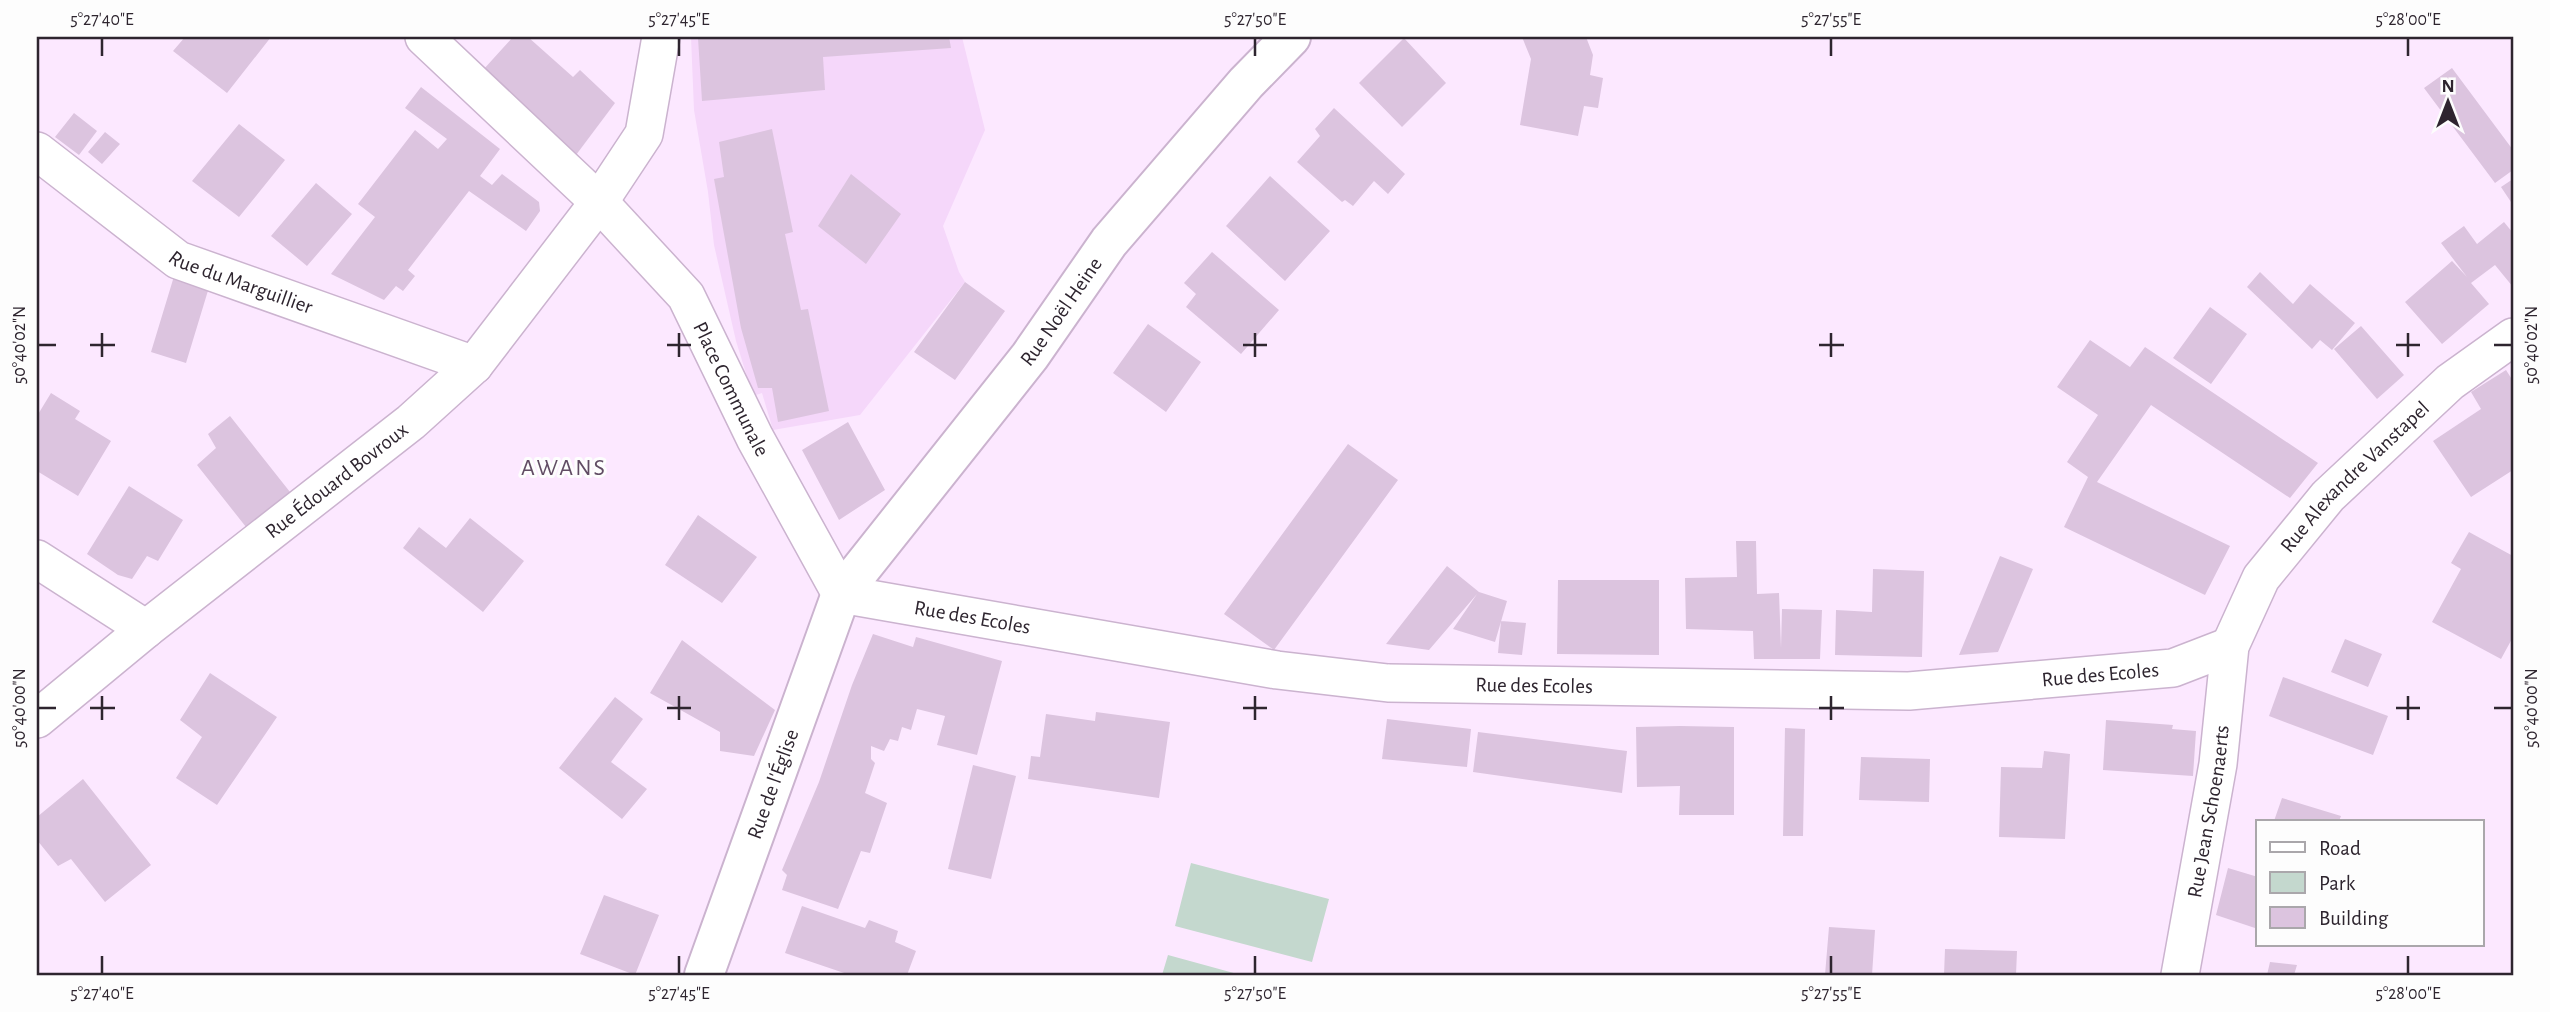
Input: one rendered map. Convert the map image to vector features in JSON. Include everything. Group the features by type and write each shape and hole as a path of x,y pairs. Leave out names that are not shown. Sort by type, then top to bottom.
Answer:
{"street":[{"name":"Place Communale","path":"424,37 599,202 686,296 755,438 841,594"},
{"name":"Rue Édouard Bovroux","path":"37,719 146,629 411,422 474,365 599,202 644,134 661,37"},
{"name":"Rue Noël Heine","path":"841,594 1030,356 1109,242 1246,83 1291,37"},
{"name":"Rue du Marguillier","path":"37,151 178,260 474,365"},
{"name":"Rue Alexandre Vanstapel","path":"2230,646 2262,578 2328,496 2450,382 2513,337"},
{"path":"37,559 146,629"},
{"name":"Rue des Ecoles","path":"841,594 1277,670 1388,683 1909,691 2173,668 2230,646"},
{"name":"Rue de l'Église","path":"704,975 841,594"},
{"name":"Rue Jean Schoenaerts","path":"2180,975 2218,764 2230,646"}],"shaded area":[{"path":"691,37 962,37 985,130 943,226 965,282 860,415 773,430 762,393 753,396 736,341 714,245 694,110"}],"green space":[{"path":"1191,863 1329,899 1312,962 1175,926"},
{"path":"1168,955 1241,975 1162,975"}],"building":[{"path":"185,37 271,37 227,93 173,51"},
{"path":"513,37 528,37 573,77 580,70 615,103 576,155 483,70"},
{"path":"949,37 951,48 823,57 825,90 702,101 698,38"},
{"path":"1522,37 1586,37 1593,55 1590,75 1603,78 1598,108 1584,106 1578,136 1520,125 1531,59"},
{"path":"1404,38 1446,83 1402,127 1359,83"},
{"path":"2452,68 2513,150 2513,170 2495,183 2424,88"},
{"path":"421,87 500,149 480,176 492,185 502,174 539,202 540,211 526,231 469,191 408,270 415,276 403,291 396,286 384,300 331,274 375,217 358,204 415,130 438,149 447,139 405,108"},
{"path":"1334,108 1405,174 1388,194 1374,181 1353,206 1345,200 1342,202 1297,162 1320,136 1315,129"},
{"path":"74,113 97,131 79,155 55,137"},
{"path":"239,124 285,160 239,217 192,181"},
{"path":"772,129 793,232 785,234 801,310 808,309 829,411 778,422 772,388 758,388 741,328 714,179 724,177 719,142"},
{"path":"105,132 120,144 102,164 88,152"},
{"path":"851,174 901,214 866,264 818,226"},
{"path":"1270,176 1330,231 1285,281 1226,226"},
{"path":"2513,179 2513,205 2501,187"},
{"path":"316,183 352,214 307,266 271,236"},
{"path":"2504,222 2513,233 2513,287 2495,265 2471,283 2489,304 2442,344 2405,302 2452,261 2467,277 2441,243 2464,226 2477,244"},
{"path":"1212,252 1279,310 1241,354 1186,307 1196,294 1184,283"},
{"path":"2260,272 2293,304 2310,284 2355,323 2332,350 2320,340 2312,349 2247,287"},
{"path":"175,273 210,284 186,363 151,352"},
{"path":"965,282 1005,311 955,380 914,352"},
{"path":"2210,307 2247,334 2211,384 2173,358"},
{"path":"1148,324 1201,362 1166,412 1113,373"},
{"path":"2361,326 2404,375 2377,399 2334,349"},
{"path":"2090,340 2130,367 2145,347 2318,463 2290,498 2151,405 2097,482 2230,546 2205,595 2064,527 2088,477 2067,462 2098,415 2057,387"},
{"path":"2506,370 2513,381 2513,470 2471,497 2433,441 2481,409 2471,392"},
{"path":"51,393 80,411 75,419 111,441 78,496 37,471 37,416"},
{"path":"230,416 290,492 246,527 197,465 216,448 208,434"},
{"path":"848,422 885,490 839,520 802,450"},
{"path":"1348,444 1398,480 1274,650 1224,614"},
{"path":"129,486 183,520 158,561 147,556 132,579 118,575 87,554"},
{"path":"698,515 757,557 722,603 665,565"},
{"path":"470,518 524,561 483,612 403,548 419,527 446,548"},
{"path":"2469,532 2513,556 2513,637 2501,659 2432,622 2461,569 2451,563"},
{"path":"1736,541 1756,541 1757,594 1779,593 1781,648 1782,609 1822,610 1820,659 1754,659 1753,631 1686,629 1685,578 1737,577"},
{"path":"2000,556 2033,569 1998,652 1959,655"},
{"path":"1447,566 1479,592 1507,601 1495,642 1453,629 1477,594 1429,650 1386,644"},
{"path":"1873,569 1924,571 1922,657 1835,655 1836,610 1872,612"},
{"path":"1558,580 1659,580 1659,655 1557,654"},
{"path":"1501,621 1526,623 1522,655 1498,653"},
{"path":"873,634 913,647 916,637 1002,661 977,755 937,745 945,716 917,709 911,730 902,727 898,741 890,739 884,751 871,746 871,759 875,763 865,793 887,803 870,853 861,851 838,909 782,890 787,875 782,870 819,782 852,685"},
{"path":"2345,639 2382,654 2368,687 2331,672"},
{"path":"682,640 775,710 754,756 720,751 720,732 650,693"},
{"path":"210,673 277,717 217,805 176,778 202,737 180,720"},
{"path":"2283,677 2388,716 2373,755 2269,716"},
{"path":"615,697 643,719 611,762 647,789 622,819 559,768"},
{"path":"1096,712 1170,722 1159,798 1028,779 1031,756 1040,757 1046,714 1095,721"},
{"path":"1387,719 1471,729 1467,767 1382,759"},
{"path":"2106,720 2173,725 2172,729 2196,731 2193,776 2103,770"},
{"path":"1636,727 1734,727 1734,815 1679,815 1680,786 1637,787"},
{"path":"1785,728 1805,729 1803,836 1783,836"},
{"path":"1478,732 1627,751 1622,793 1473,772"},
{"path":"2044,751 2070,754 2065,839 1999,837 2001,767 2042,768"},
{"path":"1861,757 1930,759 1929,802 1859,800"},
{"path":"973,765 1016,776 991,879 948,869"},
{"path":"83,779 151,865 105,902 71,859 58,866 37,840 37,817"},
{"path":"2282,798 2341,816 2339,820 2274,820"},
{"path":"2228,868 2256,876 2256,928 2216,915"},
{"path":"604,895 659,915 635,975 580,954"},
{"path":"802,906 865,928 869,920 898,931 895,942 916,951 907,975 850,975 785,953"},
{"path":"1829,927 1875,930 1872,975 1825,975"},
{"path":"1945,949 2017,951 2016,975 1944,975"},
{"path":"2270,962 2297,965 2294,975 2267,975"}],"district":[{"name":"AWANS","path":"564,467"}]}
